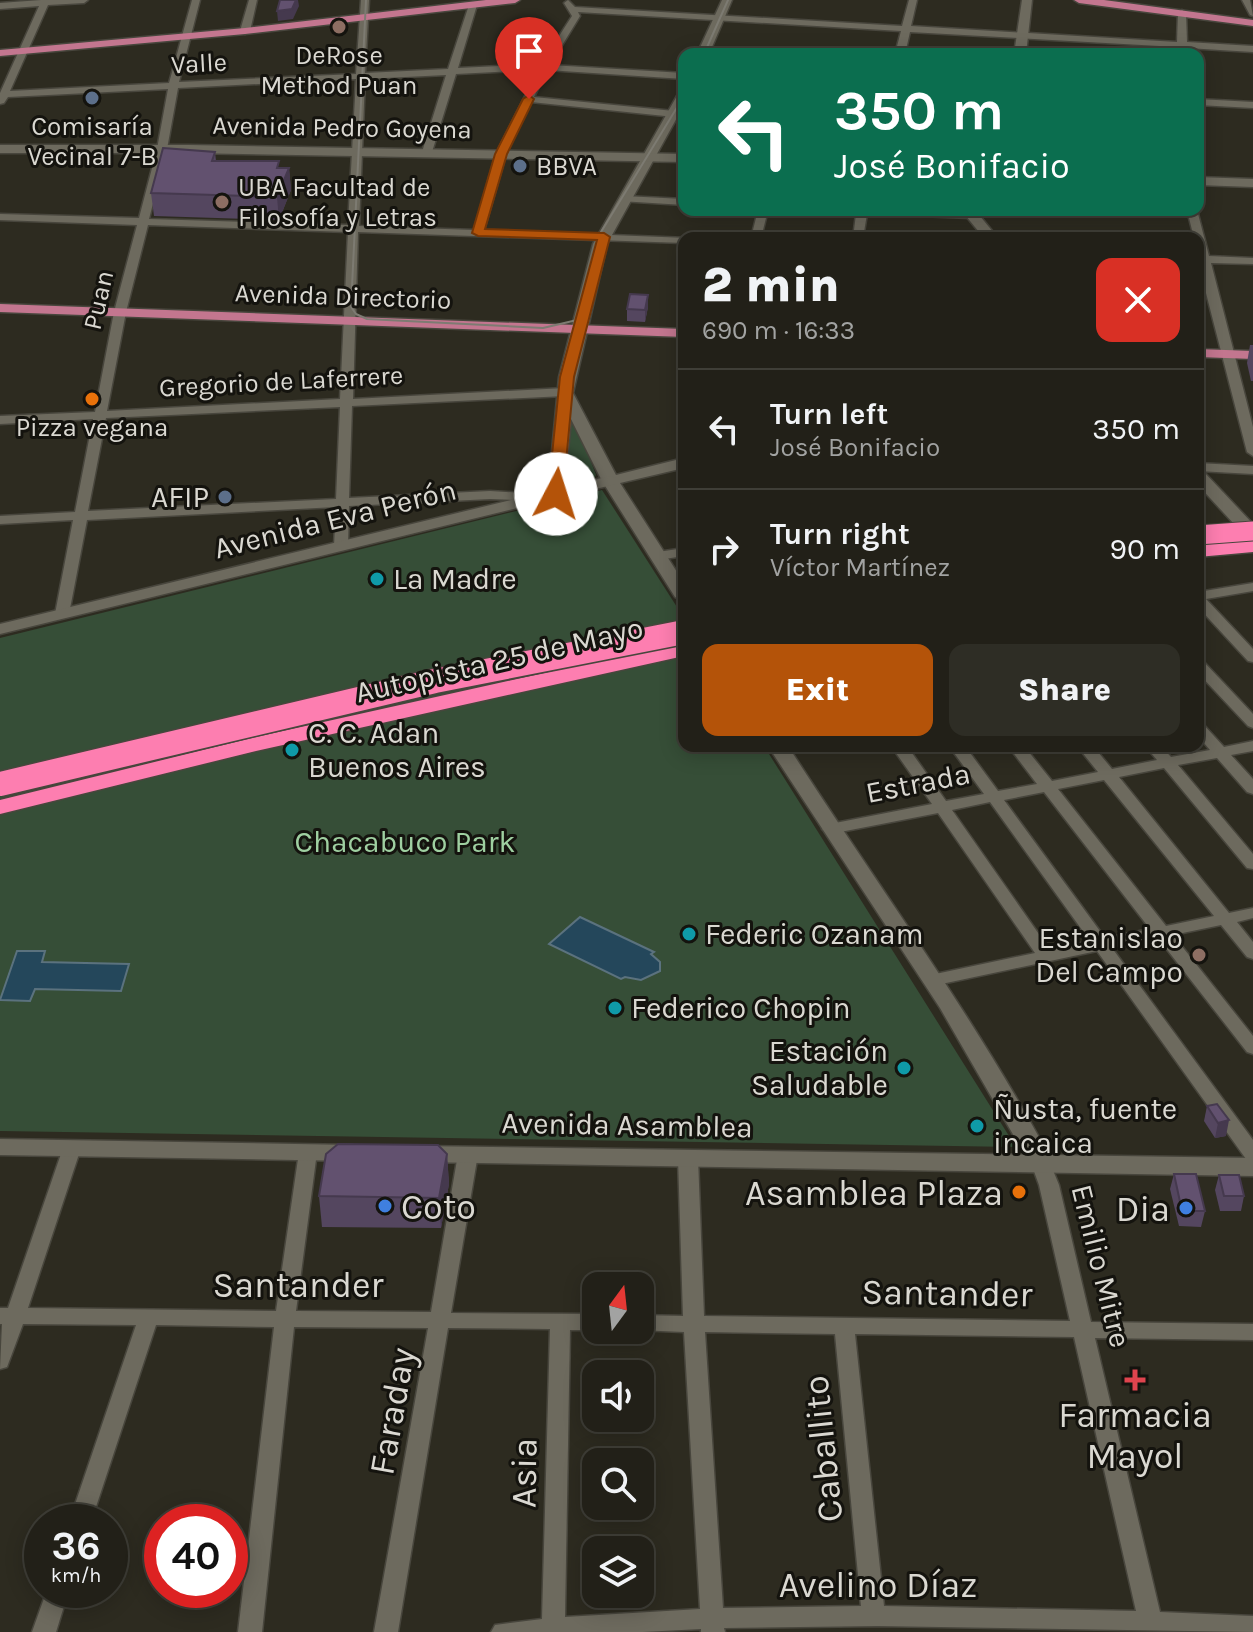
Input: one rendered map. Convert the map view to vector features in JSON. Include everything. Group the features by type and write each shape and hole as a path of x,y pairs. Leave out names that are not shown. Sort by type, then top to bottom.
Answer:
{"highway":[{"path":"1204,535 1253,533"},
{"path":"1204,550 1253,546"},
{"name":"Autopista 25 de Mayo","path":"0,784 435,681 678,633"},
{"name":"Autopista 25 de Mayo","path":"0,807 256,744 678,650"}],"main road":[{"path":"0,53 245,31 515,0"},
{"path":"1079,0 1253,23"},
{"name":"Avenida Directorio","path":"0,308 678,333"},
{"path":"1204,353 1253,355"}],"street":[{"path":"0,6 84,0"},
{"name":"Puan","path":"62,614 120,312 196,0"},
{"path":"245,31 253,0"},
{"path":"341,546 365,0"},
{"path":"706,48 727,0"},
{"path":"901,48 913,0"},
{"path":"1021,48 1027,0"},
{"path":"1246,0 1253,13"},
{"path":"2,99 45,2"},
{"path":"569,4 719,18 1170,48"},
{"path":"478,233 501,154 544,67 576,16 569,4"},
{"path":"427,152 473,5"},
{"path":"1182,13 1182,48"},
{"path":"1204,49 1253,49"},
{"name":"Valle","path":"2,99 544,67 678,76"},
{"path":"0,520 490,495 549,496 565,392 604,237 648,157 678,115 529,99"},
{"path":"1204,102 1253,105"},
{"name":"Avenida Pedro Goyena","path":"0,149 356,151 678,158"},
{"path":"1204,181 1253,183"},
{"path":"624,199 678,202"},
{"path":"972,216 986,232"},
{"path":"0,217 678,240"},
{"path":"1204,259 1253,261"},
{"path":"1204,266 1230,354 1253,452"},
{"path":"565,392 610,481 678,588"},
{"name":"Gregorio de Laferrere","path":"0,420 565,392"},
{"name":"Avenida Eva Perón","path":"0,629 678,464"},
{"path":"1204,467 1253,470"},
{"path":"1204,481 1253,533"},
{"path":"658,556 678,553"},
{"path":"1204,597 1253,587"},
{"path":"1204,605 1253,658"},
{"path":"1204,670 1253,723"},
{"path":"1204,734 1253,789"},
{"name":"Estrada","path":"830,829 1253,746"},
{"name":"Emilio Mitre","path":"782,752 932,980 1041,1163 1084,1329 1151,1627"},
{"path":"903,752 1046,956"},
{"path":"961,752 1253,1154"},
{"path":"1021,752 1253,1048"},
{"path":"1090,752 1253,953"},
{"path":"1158,752 1253,864"},
{"path":"932,980 1253,913"},
{"path":"0,1147 369,1153"},
{"path":"0,1361 8,1316 72,1148"},
{"path":"250,1632 285,1318 308,1152"},
{"name":"Avenida Asamblea","path":"397,1153 1253,1167"},
{"name":"Faraday","path":"386,1632 468,1154"},
{"path":"688,1158 694,1324 713,1626"},
{"name":"Santander","path":"8,1316 582,1322"},
{"path":"86,1504 149,1316"},
{"name":"Asia","path":"553,1627 560,1321"},
{"name":"Santander","path":"654,1323 1253,1332"},
{"name":"Caballito","path":"844,1324 873,1615"},
{"path":"44,1632 52,1608"},
{"name":"Avelino Díaz","path":"503,1632 553,1627 713,1626 873,1615 1151,1627 1253,1626"}],"green space":[{"path":"568,401 596,475 582,484 565,481"},
{"name":"Chacabuco Park","path":"602,490 678,609 678,752 768,752 1016,1147 0,1131 0,638"}],"water":[{"path":"580,917 654,952 651,954 660,962 660,971 641,980 621,979 549,944"},
{"path":"17,951 45,951 42,962 129,964 121,991 35,989 30,1001 0,1000"}],"building":[{"path":"280,0 296,0 292,9 277,11"},
{"path":"163,148 215,152 212,161 279,161 277,168 289,168 277,197 151,193"},
{"path":"630,294 648,295 645,310 627,309"},
{"path":"1217,1104 1229,1120 1218,1123 1207,1106"},
{"path":"338,1144 438,1145 447,1154 439,1198 319,1196 326,1154"},
{"path":"1174,1174 1196,1174 1205,1211 1182,1211"},
{"path":"1219,1175 1239,1175 1244,1196 1224,1196"}],"tram line":[{"path":"366,0 351,307 356,314 367,319 543,328 577,320 587,294 601,232 678,106"},
{"path":"707,48 728,0"}],"place":[{"name":"DeRose Method Puan","path":"339,27"},
{"name":"Comisaría Vecinal 7-B","path":"92,98"},
{"name":"BBVA","path":"520,166"},
{"name":"UBA Facultad de Filosofía y Letras","path":"222,202"},
{"name":"Pizza vegana","path":"92,399"},
{"name":"AFIP","path":"225,497"},
{"name":"La Madre","path":"377,579"},
{"name":"C. C. Adan Buenos Aires","path":"292,750"},
{"name":"Federic Ozanam","path":"689,934"},
{"name":"Estanislao Del Campo","path":"1199,955"},
{"name":"Federico Chopin","path":"615,1008"},
{"name":"Estación Saludable","path":"904,1068"},
{"name":"Ñusta, fuente incaica","path":"977,1126"},
{"name":"Asamblea Plaza","path":"1019,1192"},
{"name":"Coto","path":"385,1206"},
{"name":"Dia","path":"1186,1208"},
{"name":"Farmacia Mayol","path":"1135,1380"}],"route":[{"path":"529,99 501,154 478,233 604,237 567,377 556,494"}]}
